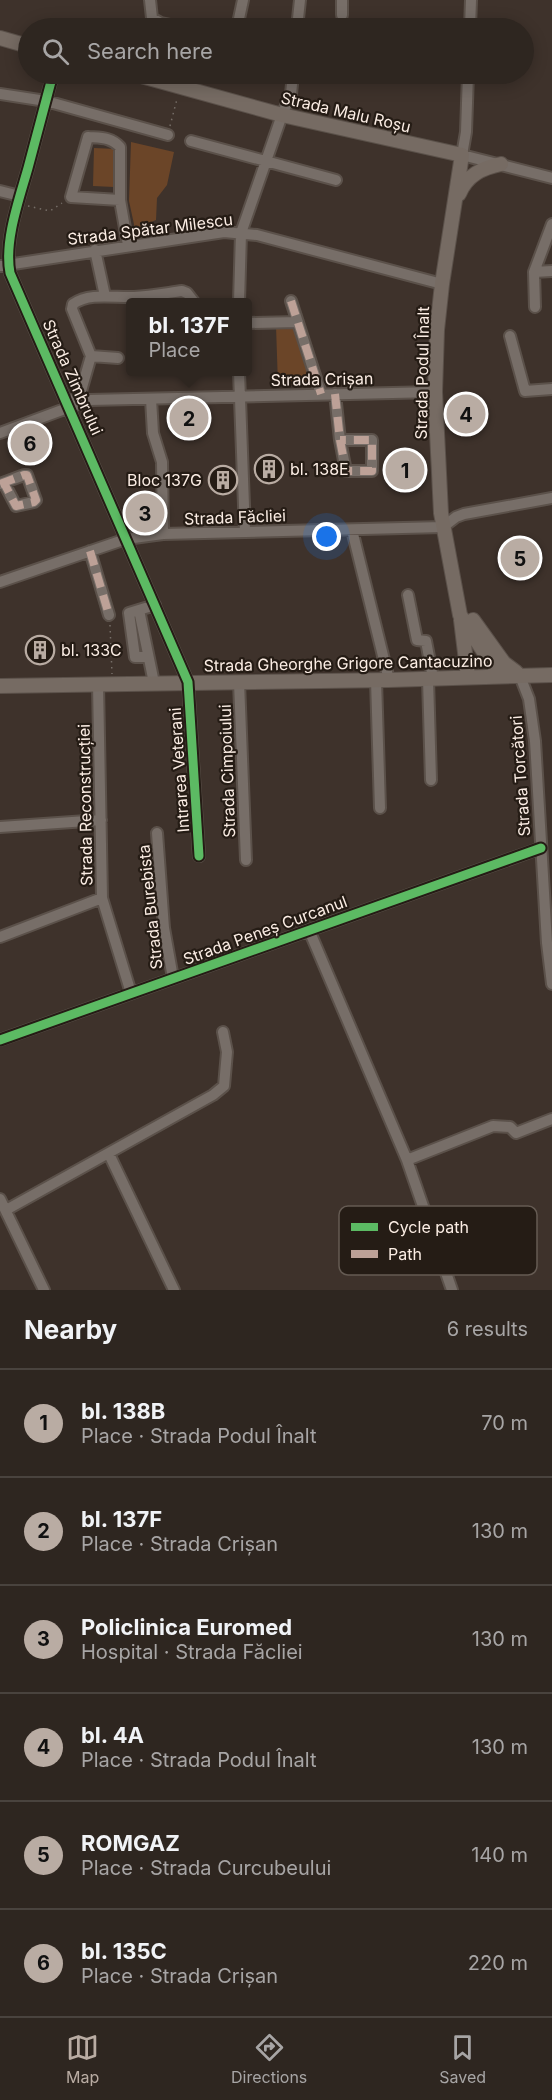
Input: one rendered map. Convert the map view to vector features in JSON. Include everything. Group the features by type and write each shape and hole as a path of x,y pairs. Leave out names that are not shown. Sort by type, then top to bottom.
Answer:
{"main road":[{"path":"0,38 18,43"},
{"name":"Strada Malu Roșu","path":"170,84 282,115 462,155"},
{"name":"Strada Podul Înalt","path":"462,155 437,330 435,392 443,527 460,615 490,663 500,670 520,676"},
{"path":"454,204 462,188 476,172 501,164"},
{"name":"Strada Podul Înalt","path":"455,591 504,663 520,676"},
{"path":"460,615 468,677"},
{"name":"Strada Gheorghe Grigore Cantacuzino","path":"0,686 552,675"}],"street":[{"path":"150,0 152,18"},
{"path":"239,18 243,0"},
{"path":"298,18 300,0"},
{"path":"342,0 342,15"},
{"path":"470,18 471,0"},
{"name":"Strada Zimbrului","path":"50,84 4,264 69,405 188,682"},
{"path":"239,298 241,232 291,94 292,84"},
{"path":"462,155 466,132 468,84"},
{"path":"0,94 46,101 168,135"},
{"path":"120,200 70,197 88,137 114,141 120,147 120,200 128,245"},
{"path":"191,141 336,180"},
{"name":"Strada Malu Roșu","path":"462,155 552,178"},
{"path":"0,191 19,200"},
{"path":"535,307 534,272 552,224"},
{"name":"Strada Spătar Milescu","path":"4,264 224,232 241,232 442,284"},
{"path":"95,250 105,296"},
{"path":"534,272 552,271"},
{"path":"69,405 81,391 91,356 72,309 73,304 78,300 105,296 135,297 183,291 190,298"},
{"path":"291,301 321,394"},
{"path":"252,323 298,322"},
{"path":"510,336 525,391 552,389"},
{"path":"91,356 118,358"},
{"path":"240,376 245,532"},
{"name":"Strada Crișan","path":"0,433 69,405 89,400 435,392"},
{"path":"335,394 340,441"},
{"path":"151,399 153,433 162,462 163,534"},
{"path":"443,527 464,514 552,498"},
{"name":"Strada Făcliei","path":"0,582 126,539 163,534 443,527"},
{"path":"352,530 383,680 380,808"},
{"path":"90,551 109,615"},
{"path":"408,595 417,640 426,641 431,679 431,780"},
{"path":"154,683 139,610 155,605"},
{"name":"Strada Torcători","path":"520,676 529,699 532,717 547,943 552,984"},
{"name":"Intrarea Veterani","path":"188,682 199,856"},
{"name":"Strada Cimpoiului","path":"239,682 246,860"},
{"name":"Strada Reconstrucției","path":"98,684 102,898 131,993"},
{"path":"0,827 100,820"},
{"name":"Strada Burebista","path":"157,833 164,928 173,978"},
{"name":"Strada Peneș Curcanul","path":"0,1040 541,848"},
{"path":"0,937 102,898"},
{"path":"309,930 407,1160 423,1206"},
{"path":"6,1210 213,1095 224,1086 227,1052 223,1032"},
{"path":"407,1160 493,1125 510,1127 516,1133 552,1119"},
{"path":"109,1154 174,1290"},
{"path":"0,1199 44,1290"},
{"path":"447,1275 452,1290"}],"path":[{"path":"168,135 177,99"},
{"path":"19,200 50,211 70,197"},
{"path":"109,615 112,636 112,674"}],"shaded area":[{"path":"131,142 174,152 167,185 157,198 156,220 135,229 129,201"},
{"path":"94,148 116,149 114,187 93,186"},
{"path":"293,325 312,385 278,385 276,326"}],"marked path":[{"path":"291,301 321,394"},
{"path":"335,394 340,440 346,471 372,471 372,440 340,440"},
{"path":"0,484 27,475 36,500 16,506 4,483"},
{"path":"90,551 109,615"}],"cycle path":[{"path":"50,84 13,220 9,248 10,273 188,682 199,856"},
{"path":"0,1040 541,848"}],"place":[{"name":"bl. 4A","path":"466,414"},
{"name":"bl. 137F","path":"189,418"},
{"name":"bl. 135C","path":"30,443"},
{"name":"bl. 138E","path":"269,469"},
{"name":"bl. 138B","path":"405,470"},
{"name":"Bloc 137G","path":"223,480"},
{"name":"Policlinica Euromed","path":"145,513"},
{"name":"ROMGAZ","path":"520,558"},
{"name":"bl. 133C","path":"40,650"}]}
